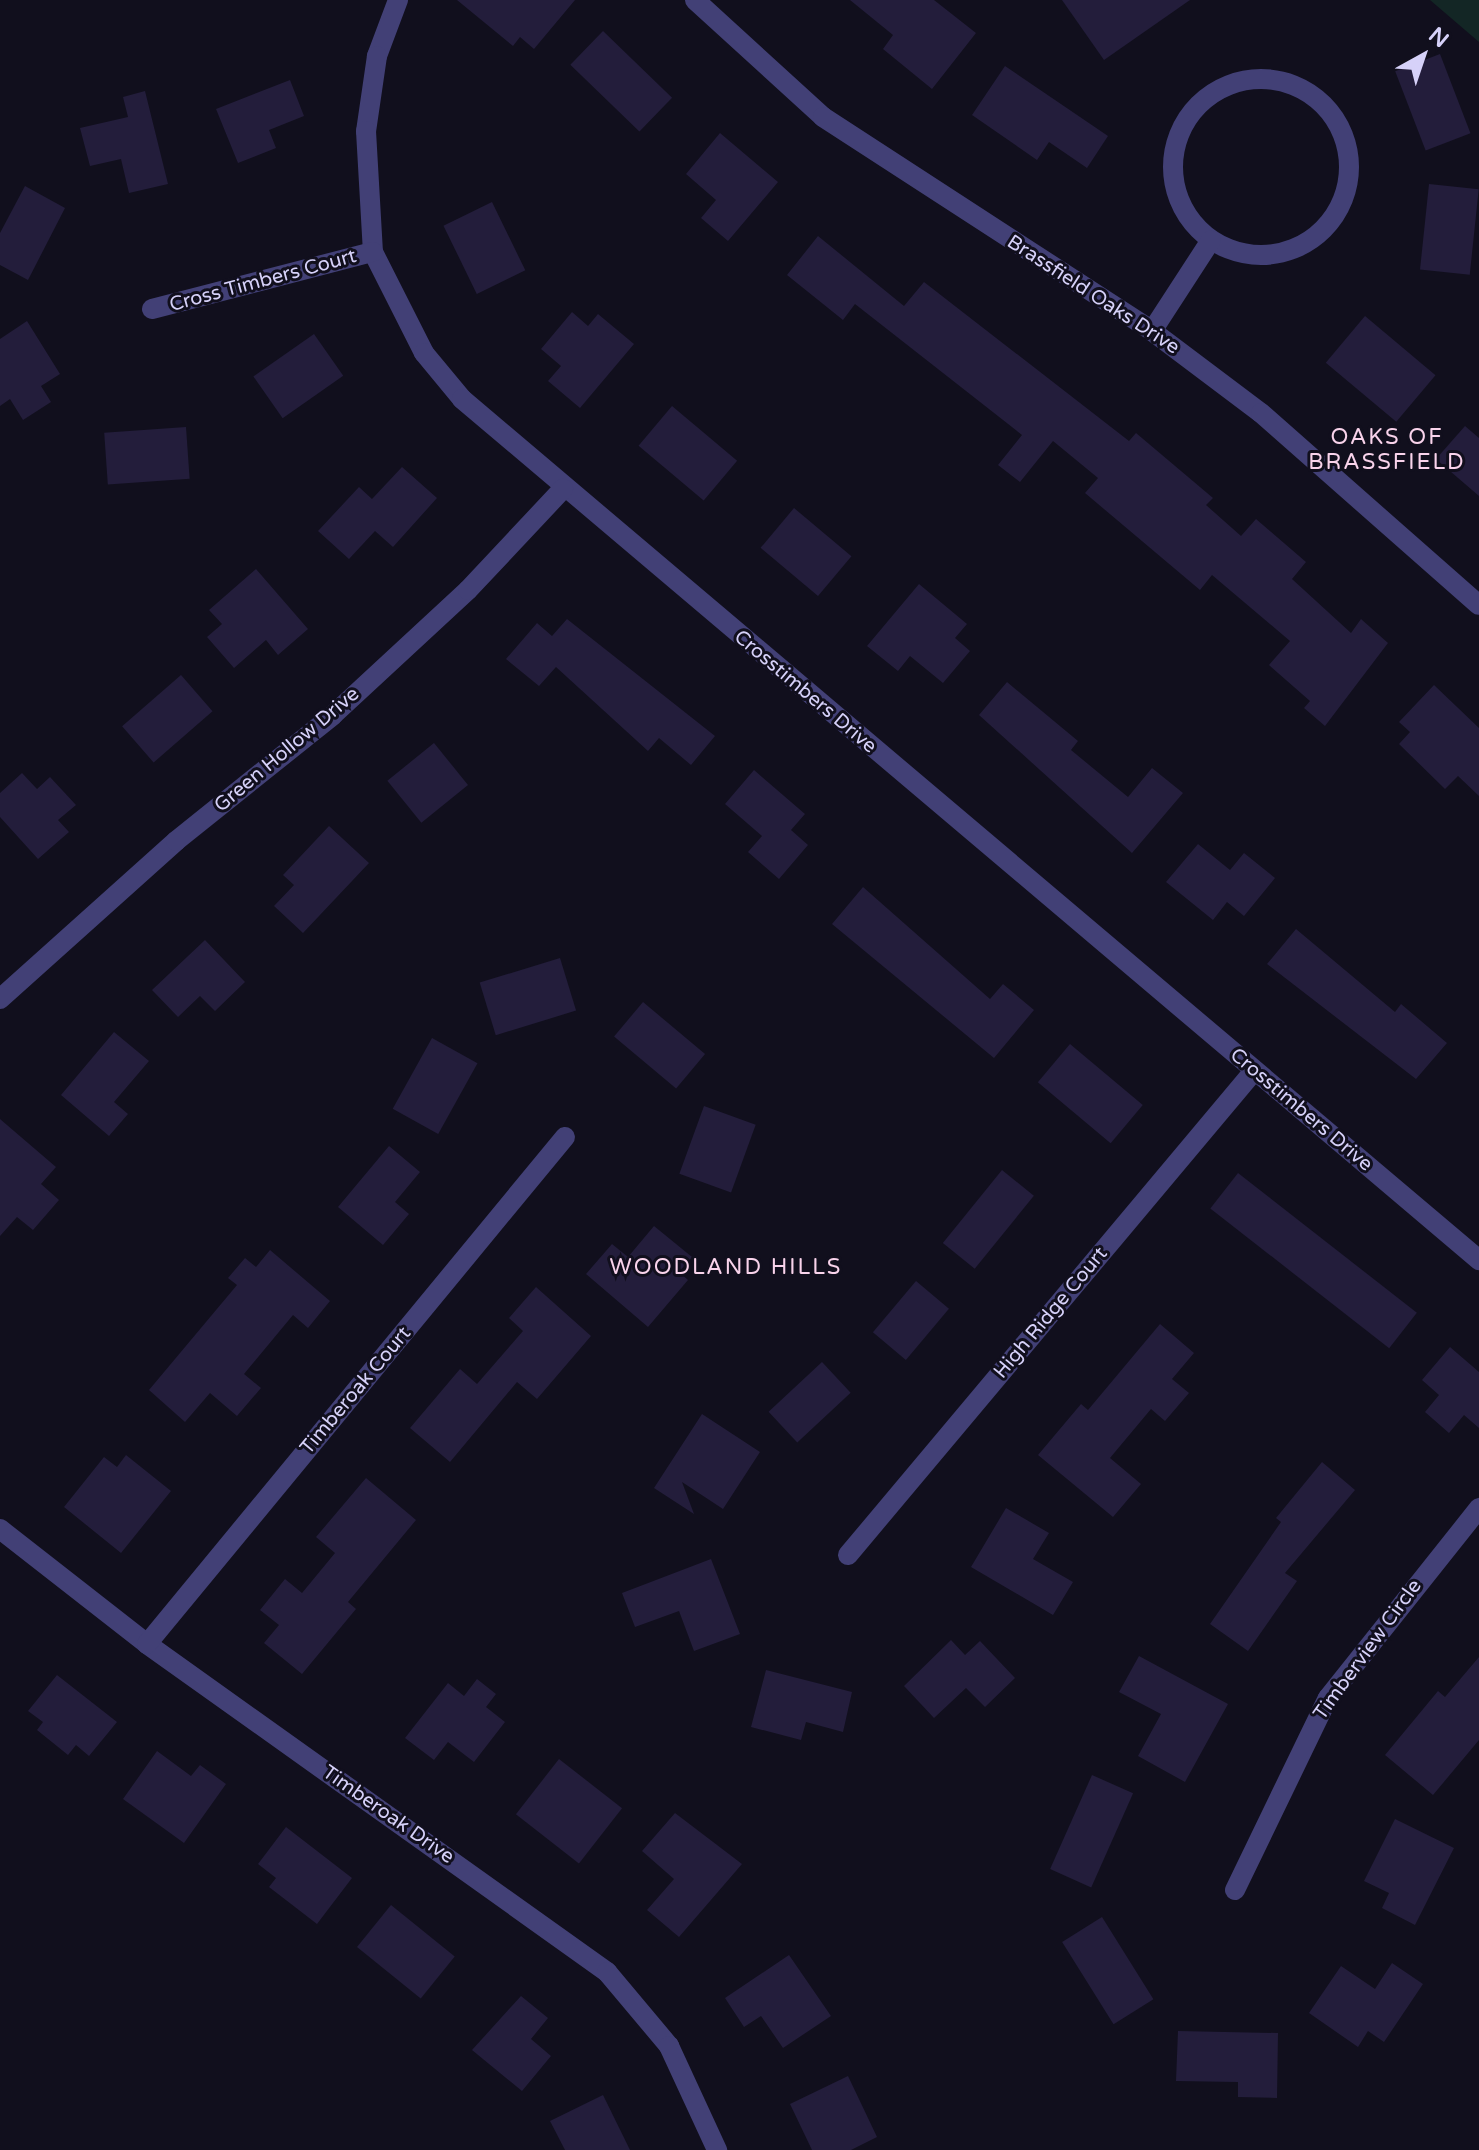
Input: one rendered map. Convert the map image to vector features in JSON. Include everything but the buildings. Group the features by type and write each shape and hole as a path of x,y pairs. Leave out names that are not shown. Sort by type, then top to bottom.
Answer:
{"street":[{"name":"Crosstimbers Drive","path":"398,0 377,56 366,131 373,252 424,353 471,409 1479,1260"},
{"name":"Brassfield Oaks Drive","path":"695,0 823,117 1152,331 1368,500 1479,605"},
{"path":"1271,79 1320,102 1348,153 1339,210 1308,241 1267,255 1211,240 1192,222 1174,175 1175,149 1199,104 1245,81 1271,79"},
{"path":"1152,331 1211,240"},
{"name":"Cross Timbers Court","path":"152,309 373,252"},
{"name":"Green Hollow Drive","path":"0,999 176,841 333,715 468,590 563,489"},
{"name":"High Ridge Court","path":"848,1555 1254,1071"},
{"name":"Timberoak Court","path":"147,1644 565,1137"},
{"name":"Timberview Circle","path":"1235,1890 1328,1698 1479,1508"},
{"name":"Timberoak Drive","path":"0,1529 147,1644 607,1972 669,2046 717,2150"}],"green space":[{"path":"1430,0 1479,0 1479,42"}],"district":[{"name":"OAKS OF BRASSFIELD","path":"1387,450"},
{"name":"WOODLAND HILLS","path":"726,1268"}]}
